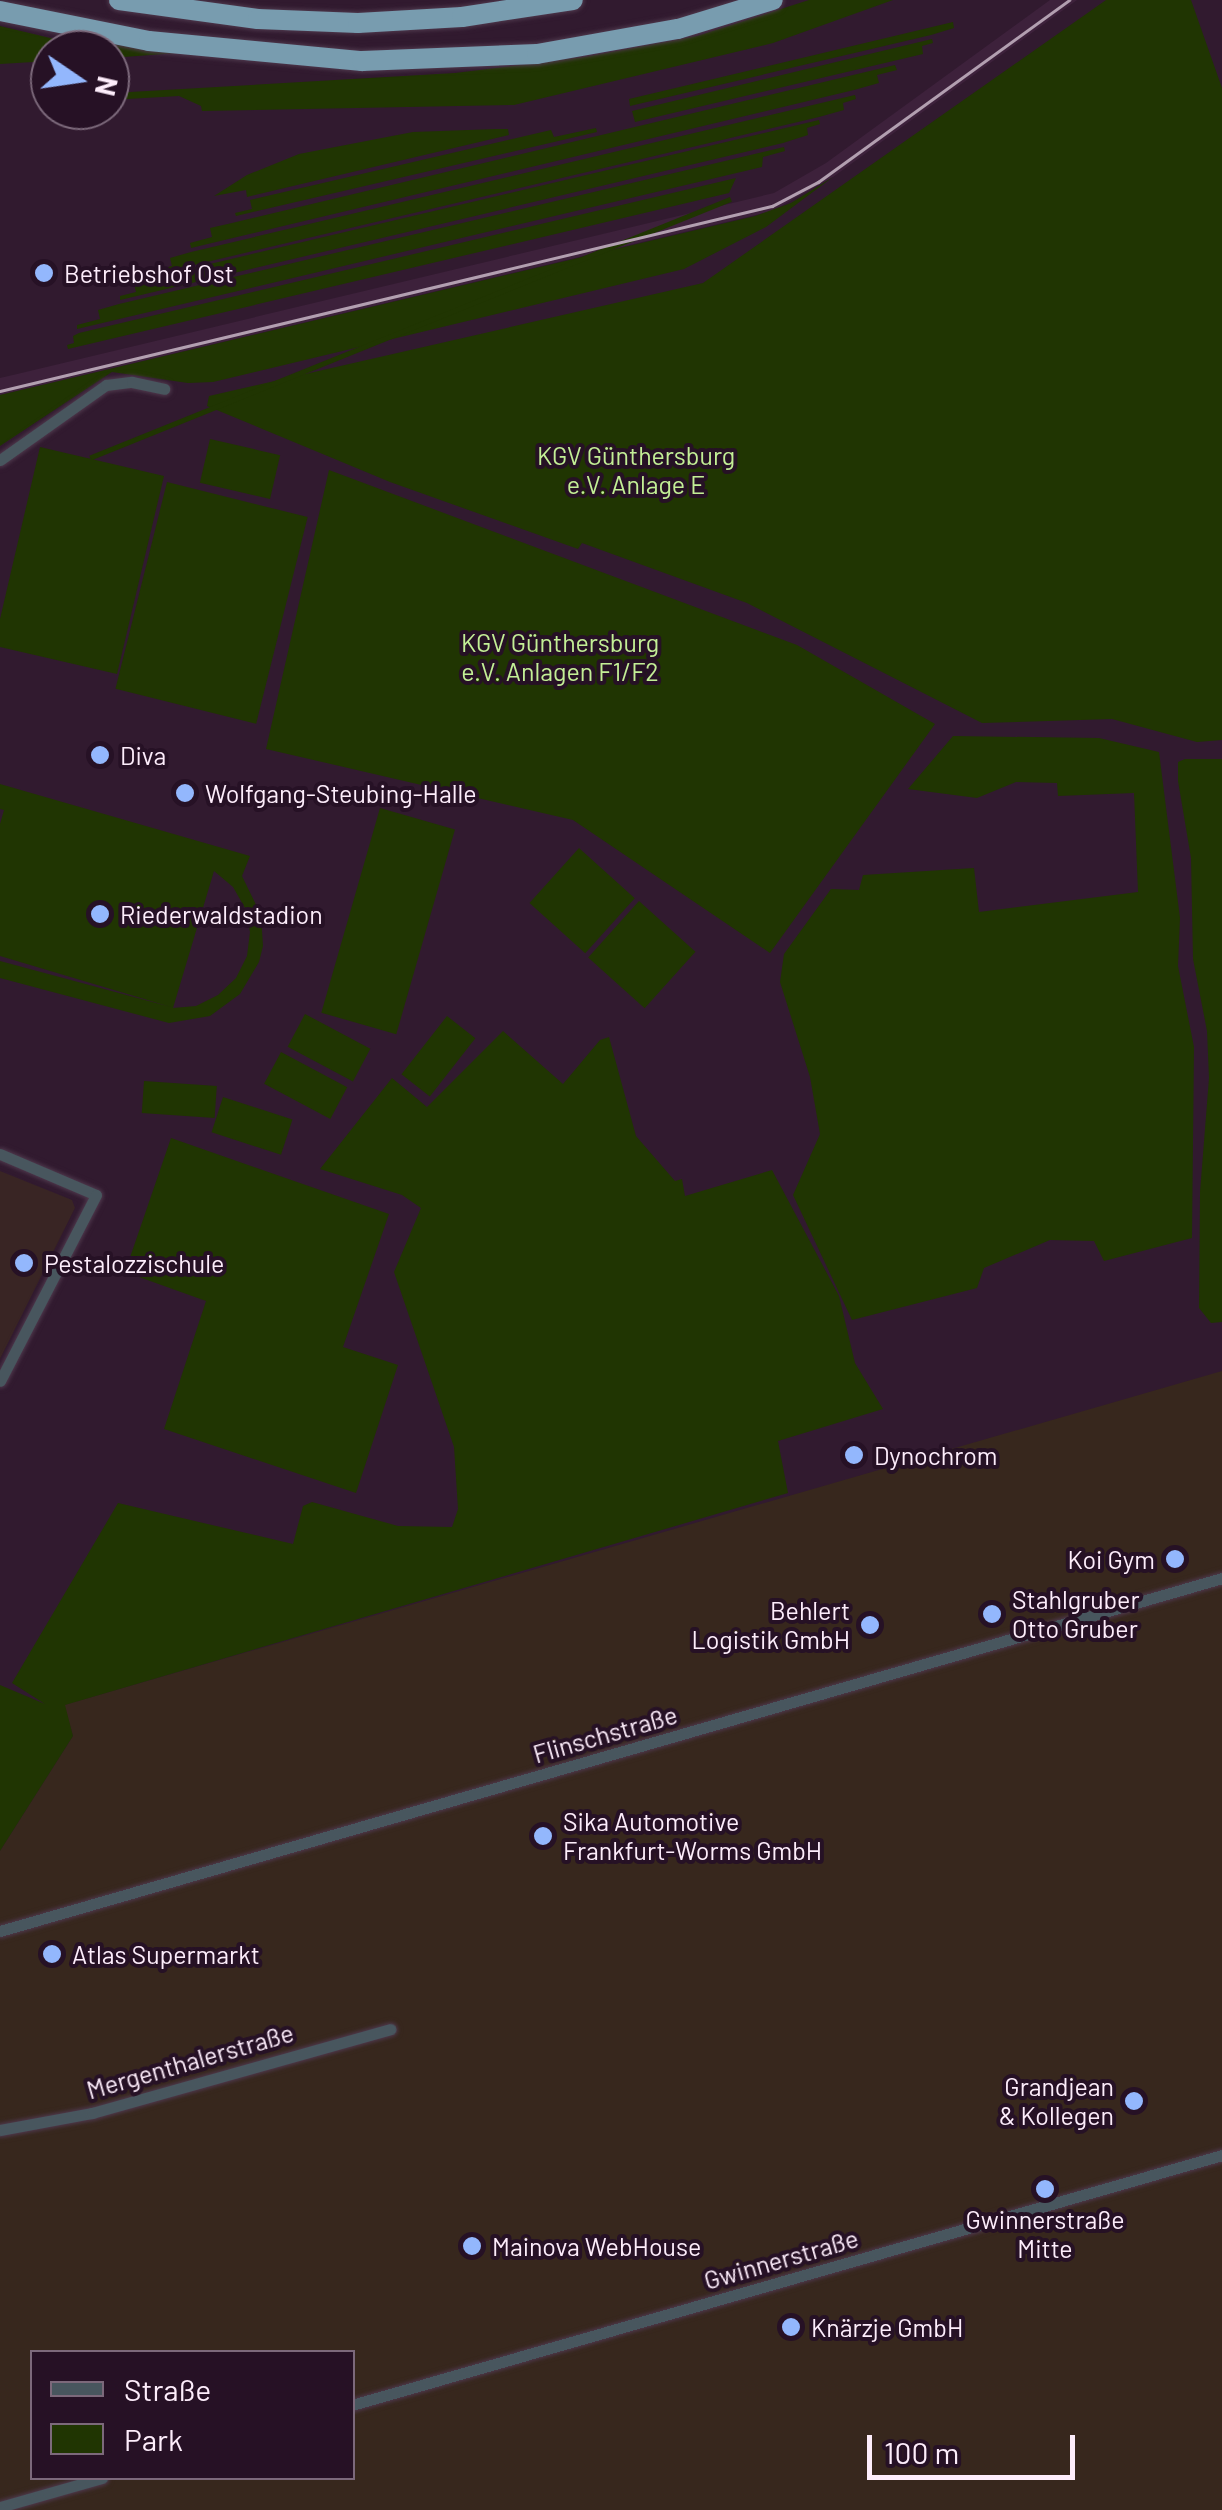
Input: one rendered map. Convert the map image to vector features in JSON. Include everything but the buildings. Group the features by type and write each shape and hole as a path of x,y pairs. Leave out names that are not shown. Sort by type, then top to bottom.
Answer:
{"highway":[{"path":"118,0 258,19 358,22 462,17 572,0"},
{"path":"475,0 540,5"},
{"path":"0,11 220,51 380,61 537,54 660,32 773,0"}],"street":[{"path":"0,460 106,385 132,382 164,388"},
{"path":"0,1154 96,1194 0,1381"},
{"name":"Flinschstraße","path":"0,1931 1222,1578"},
{"name":"Mergenthalerstraße","path":"0,2130 92,2113 390,2029"},
{"name":"Gwinnerstraße","path":"355,2403 1222,2155"},
{"path":"0,2507 95,2480"}],"shaded area":[{"path":"1050,0 1077,0 833,177 772,211 0,395 0,378 774,193 826,163"},
{"name":"Pestalozzischule","path":"0,1171 72,1200 75,1208 0,1359"},
{"path":"1222,1371 1222,2510 0,2510 0,1851 73,1736 64,1705"}],"green space":[{"path":"809,0 893,0 773,43 514,105 202,111 201,106 179,96 130,99 130,92 455,73 584,57 697,36"},
{"name":"KGV Günthersburg e.V. Anlage E","path":"1106,0 1191,0 1222,88 1222,740 1197,742 1112,719 982,723 747,603 582,543 578,549 390,482 207,406 209,396 703,283"},
{"path":"953,22 954,28 931,35 630,106 629,99"},
{"path":"0,26 30,33 30,62 0,64"},
{"path":"932,39 933,43 922,46 923,54 635,122 632,111"},
{"path":"130,45 178,53 130,57"},
{"path":"895,65 897,70 877,75 879,83 854,90 191,248 190,243 212,237 210,228"},
{"path":"855,95 856,99 843,103 844,110 819,117 156,274 156,270 172,266 170,258 191,252"},
{"path":"819,120 820,124 807,128 808,135 783,143 120,300 120,296 136,292 134,284 155,277"},
{"path":"596,128 597,132 236,216 235,213 252,209 250,200 551,130 554,137"},
{"path":"508,129 509,135 247,197 246,190 214,196 247,175 299,154 413,132"},
{"path":"784,147 785,151 763,157 762,167 77,329 77,325 100,319 98,310 119,304"},
{"path":"833,177 766,227 684,269 213,382 188,383 112,372 0,446 0,395 755,216 791,203"},
{"path":"736,178 729,193 68,349 67,345 74,343 73,336 79,333"},
{"path":"730,197 732,202 91,460 89,456"},
{"path":"210,439 280,455 270,499 200,483"},
{"path":"40,447 164,476 117,674 0,647 0,619"},
{"name":"KGV Günthersburg e.V. Anlagen F1/F2","path":"329,470 797,645 935,724 770,953 573,820 266,749"},
{"path":"167,482 308,517 256,724 115,689"},
{"path":"953,736 1099,738 1159,752 1180,918 1178,966 1194,1047 1192,1238 1104,1261 1094,1241 1050,1240 984,1268 977,1288 852,1320 793,1195 820,1134 810,1077 780,982 784,954 831,889 859,890 863,875 974,868 979,912 1138,892 1134,793 1058,796 1057,783 1016,782 977,798 908,789"},
{"path":"1222,759 1222,1322 1211,1323 1199,1308 1200,1192 1209,1078 1207,1031 1193,959 1191,858 1178,781 1178,762"},
{"name":"Riederwaldstadion","path":"0,784 250,856 242,876 261,915 263,946 259,962 240,994 210,1016 169,1023 0,978 0,961 171,1007 0,956 0,824 4,810 0,809","holes":["214,871 233,887 245,908 250,932 247,956 236,978 218,995 196,1006 173,1008"]},
{"path":"380,808 455,829 396,1034 321,1013"},
{"path":"579,848 635,898 585,953 529,903"},
{"path":"639,901 695,952 645,1008 588,957"},
{"path":"305,1014 370,1049 353,1081 288,1047"},
{"path":"447,1016 475,1038 430,1096 401,1074"},
{"path":"503,1031 563,1084 600,1040 609,1037 636,1136 675,1181 682,1179 685,1196 772,1170 839,1296 855,1363 883,1409 778,1441 788,1493 65,1705 73,1736 0,1851 0,1685 45,1704 12,1683 118,1503 293,1544 303,1506 312,1502 398,1526 452,1527 458,1509 454,1447 394,1272 421,1208 402,1195 320,1169 392,1078 427,1107"},
{"path":"281,1052 347,1087 330,1119 264,1084"},
{"path":"144,1081 217,1086 215,1118 142,1113"},
{"path":"223,1097 292,1120 281,1155 212,1132"},
{"path":"171,1138 389,1214 343,1347 398,1365 356,1493 164,1429 206,1301 125,1272"}],"tram line":[{"path":"0,391 772,206 818,182 1069,0"}],"place":[{"name":"Betriebshof Ost","path":"44,273"},
{"name":"Diva","path":"100,755"},
{"name":"Wolfgang-Steubing-Halle","path":"185,793"},
{"name":"Riederwaldstadion","path":"100,914"},
{"name":"Pestalozzischule","path":"24,1263"},
{"name":"Dynochrom","path":"854,1455"},
{"name":"Koi Gym","path":"1175,1559"},
{"name":"Stahlgruber Otto Gruber","path":"992,1614"},
{"name":"Behlert Logistik GmbH","path":"870,1625"},
{"name":"Sika Automotive Frankfurt-Worms GmbH","path":"543,1836"},
{"name":"Atlas Supermarkt","path":"52,1954"},
{"name":"Grandjean & Kollegen","path":"1134,2101"},
{"name":"Gwinnerstraße Mitte","path":"1045,2189"},
{"name":"Mainova WebHouse","path":"472,2246"},
{"name":"Knärzje GmbH","path":"791,2327"}]}
